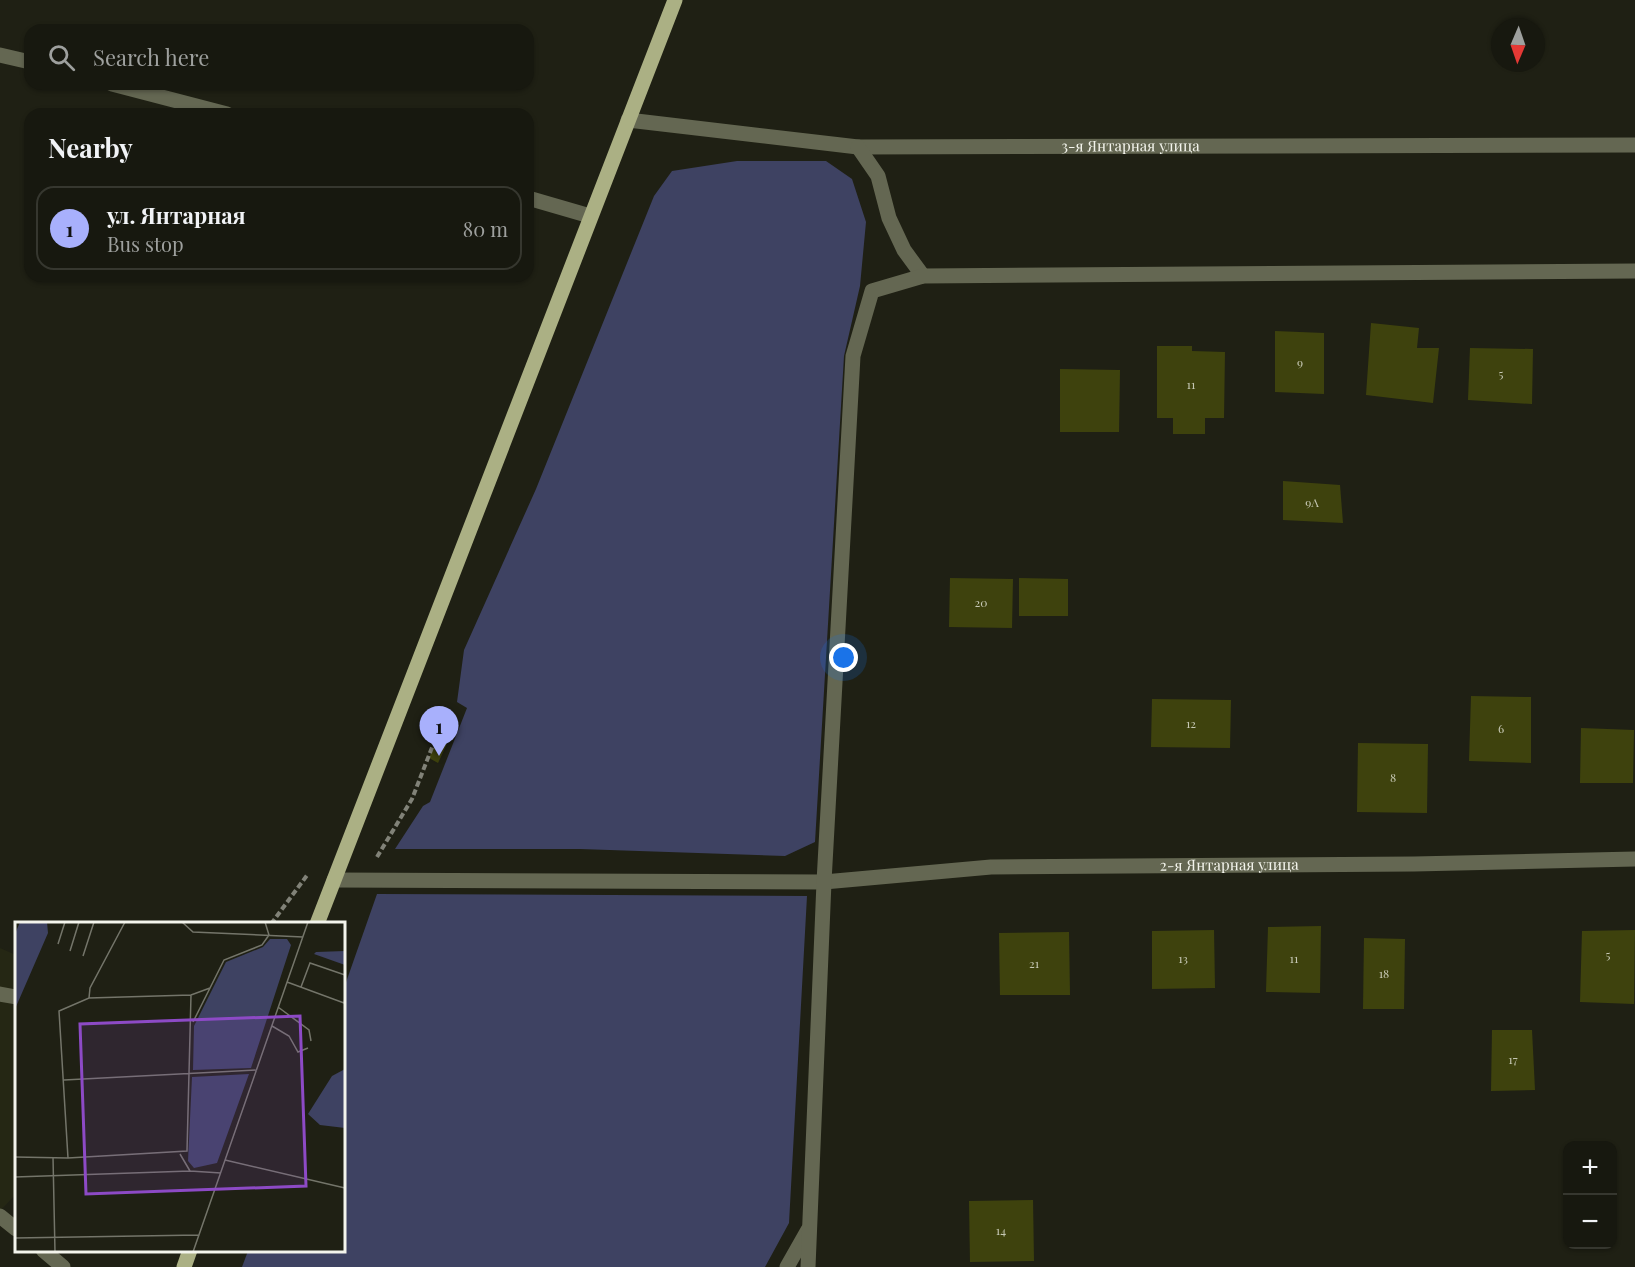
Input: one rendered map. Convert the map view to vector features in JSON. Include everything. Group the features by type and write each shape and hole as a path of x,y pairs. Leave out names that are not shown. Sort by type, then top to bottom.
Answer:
{"main road":[{"path":"318,922 675,0"},
{"path":"184,1267 190,1252"}],"street":[{"path":"0,55 24,61"},
{"path":"135,90 204,108"},
{"name":"3-я Янтарная улица","path":"628,120 858,147 1635,145"},
{"path":"858,147 878,176 889,218 904,250 923,276"},
{"path":"534,200 591,216"},
{"path":"808,1267 824,882 853,356 872,291 923,276 1635,271"},
{"name":"2-я Янтарная улица","path":"334,880 824,882 991,867 1414,864 1635,859"},
{"path":"0,994 15,997"},
{"path":"0,1216 15,1228"},
{"path":"788,1267 809,1228"},
{"path":"44,1252 63,1267"}],"path":[{"path":"376,858 412,799 447,709"},
{"path":"273,922 311,871"}],"shaded area":[{"path":"737,161 826,161 852,179 866,222 860,286 844,356 815,842 785,856 580,849 395,849 423,806 430,802 467,708 457,702 464,650 536,489 654,196 672,171"},
{"path":"377,894 807,896 789,1223 765,1267 242,1267 248,1252 345,1252 345,985"},
{"path":"0,948 15,955 15,1195 0,1211"}],"building":[{"path":"1371,323 1419,328 1417,348 1439,348 1433,403 1366,395"},
{"path":"1275,331 1324,333 1324,394 1275,392"},
{"path":"1157,346 1192,346 1192,351 1225,352 1224,418 1205,418 1205,434 1173,434 1173,418 1157,418"},
{"path":"1470,348 1533,349 1532,404 1468,400"},
{"path":"1060,369 1120,370 1119,432 1060,432"},
{"path":"1283,481 1340,485 1343,523 1283,520"},
{"path":"950,578 1013,579 1012,628 949,627"},
{"path":"1019,578 1068,579 1068,616 1019,616"},
{"path":"1471,696 1531,697 1531,763 1469,761"},
{"path":"1152,699 1231,700 1230,748 1151,747"},
{"path":"1581,728 1634,730 1633,783 1580,783"},
{"path":"437,740 447,744 438,763 429,758"},
{"path":"1358,743 1428,744 1427,813 1357,812"},
{"path":"1321,926 1320,993 1266,992 1268,927"},
{"path":"1214,930 1215,988 1152,989 1152,931"},
{"path":"1635,930 1634,1004 1580,1002 1582,931"},
{"path":"1069,932 1070,995 1000,995 999,933"},
{"path":"1364,938 1405,939 1404,1009 1363,1009"},
{"path":"1492,1030 1532,1030 1535,1090 1491,1091"},
{"path":"1033,1200 1034,1261 970,1262 969,1201"}],"place":[{"name":"ул. Янтарная","path":"439,756"}]}
